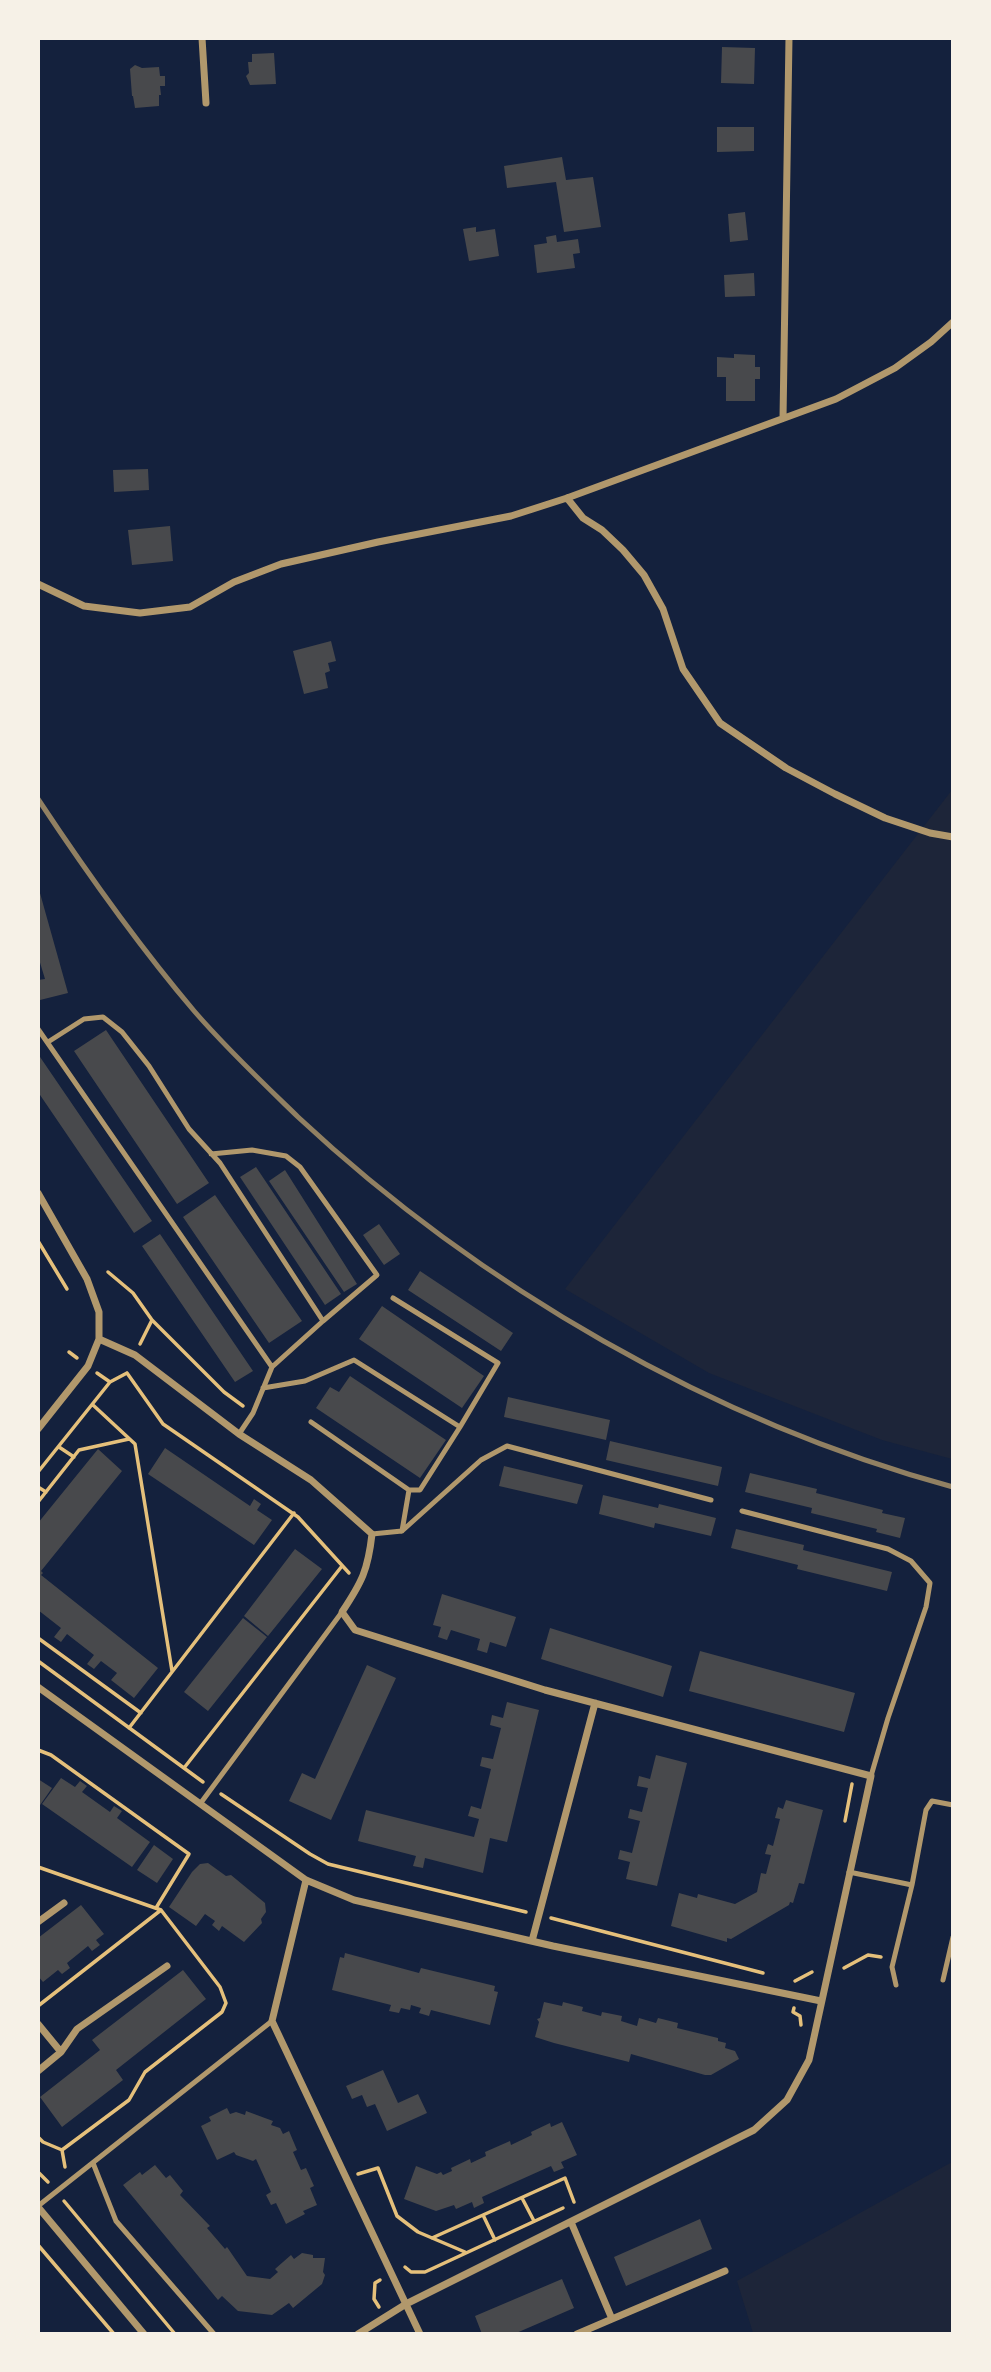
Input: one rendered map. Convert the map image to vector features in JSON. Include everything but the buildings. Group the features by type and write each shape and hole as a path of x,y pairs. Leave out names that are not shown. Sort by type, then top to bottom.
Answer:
{"street":[{"path":"202,38 206,103"},
{"path":"783,418 789,38"},
{"path":"38,584 84,606 140,613 190,607 234,582 281,564 511,516 836,399 895,368 953,322"},
{"path":"567,498 583,518 616,543 645,575 663,609 683,669 720,723 786,768 885,818 930,834 953,837"},
{"path":"38,1193 87,1279 99,1312 99,1339 88,1366 38,1429"},
{"path":"99,1339 135,1355 239,1434 311,1480 372,1534 369,1563 342,1612 355,1630 545,1690 871,1776 809,2060 787,2100 754,2130 406,2304 358,2333"},
{"path":"38,1687 306,1880 354,1900 532,1941 821,2001"},
{"path":"532,1941 595,1703"},
{"path":"306,1880 272,2021 420,2333"},
{"path":"38,1922 64,1903"},
{"path":"38,2071 61,2052 77,2029 166,1966"},
{"path":"38,2024 61,2052"},
{"path":"38,2206 144,2333"},
{"path":"571,2222 612,2319"},
{"path":"577,2333 725,2271"}],"lane":[{"path":"48,1042 85,1019 103,1017 122,1031 149,1066 189,1129 220,1163 323,1321"},
{"path":"38,1029 272,1367"},
{"path":"211,1154 252,1150 286,1156 300,1167 377,1275 272,1367 253,1413 239,1434"},
{"path":"311,1422 409,1490 419,1490 498,1363 393,1298"},
{"path":"263,1388 305,1381 354,1360 460,1427"},
{"path":"372,1534 402,1531 481,1460 507,1446 710,1500"},
{"path":"402,1531 409,1490"},
{"path":"742,1511 888,1549 911,1561 930,1583 926,1607 871,1776"},
{"path":"200,1804 342,1612"},
{"path":"896,1985 892,1968 926,1810 932,1801 953,1805"},
{"path":"849,1872 912,1885"},
{"path":"943,1980 953,1937"},
{"path":"38,2206 272,2021"},
{"path":"93,2163 116,2221 214,2333"}],"path":[{"path":"38,1241 67,1289"},
{"path":"108,1272 133,1293 152,1320 224,1392 253,1413"},
{"path":"38,1472 110,1382 127,1373 163,1424 294,1513 359,1585"},
{"path":"93,1405 135,1444 172,1671"},
{"path":"38,1502 79,1450 130,1439"},
{"path":"59,1447 74,1457"},
{"path":"38,1486 46,1492"},
{"path":"129,1728 294,1513"},
{"path":"184,1768 342,1566"},
{"path":"38,1638 141,1713"},
{"path":"38,1661 212,1788 328,1864 769,1974"},
{"path":"38,1750 51,1755 189,1854 158,1909 38,2006"},
{"path":"844,1824 855,1772"},
{"path":"38,1867 158,1909 220,1987 226,2004 222,2012 145,2072 129,2100 62,2150"},
{"path":"795,1981 812,1974 815,1964 841,1969 868,1955 894,1959"},
{"path":"793,2012 800,2016 802,2028"},
{"path":"38,2137 62,2150"},
{"path":"62,2150 68,2183"},
{"path":"346,2178 378,2168 397,2216 418,2232 466,2253"},
{"path":"38,2172 176,2333"},
{"path":"405,2267 411,2272 425,2272 575,2202 565,2178 432,2238"},
{"path":"522,2198 534,2221"},
{"path":"484,2215 495,2239"},
{"path":"38,2245 114,2333"},
{"path":"374,2300 376,2283"}],"shaded area":[{"path":"952,790 952,1459 882,1440 709,1373 565,1289"},
{"path":"952,2162 952,2333 753,2333 737,2281"}],"railway":[{"path":"38,799 133,935 207,1026 298,1117 368,1179 443,1237 522,1291 603,1341 688,1386 775,1426 863,1459 953,1487"}]}
